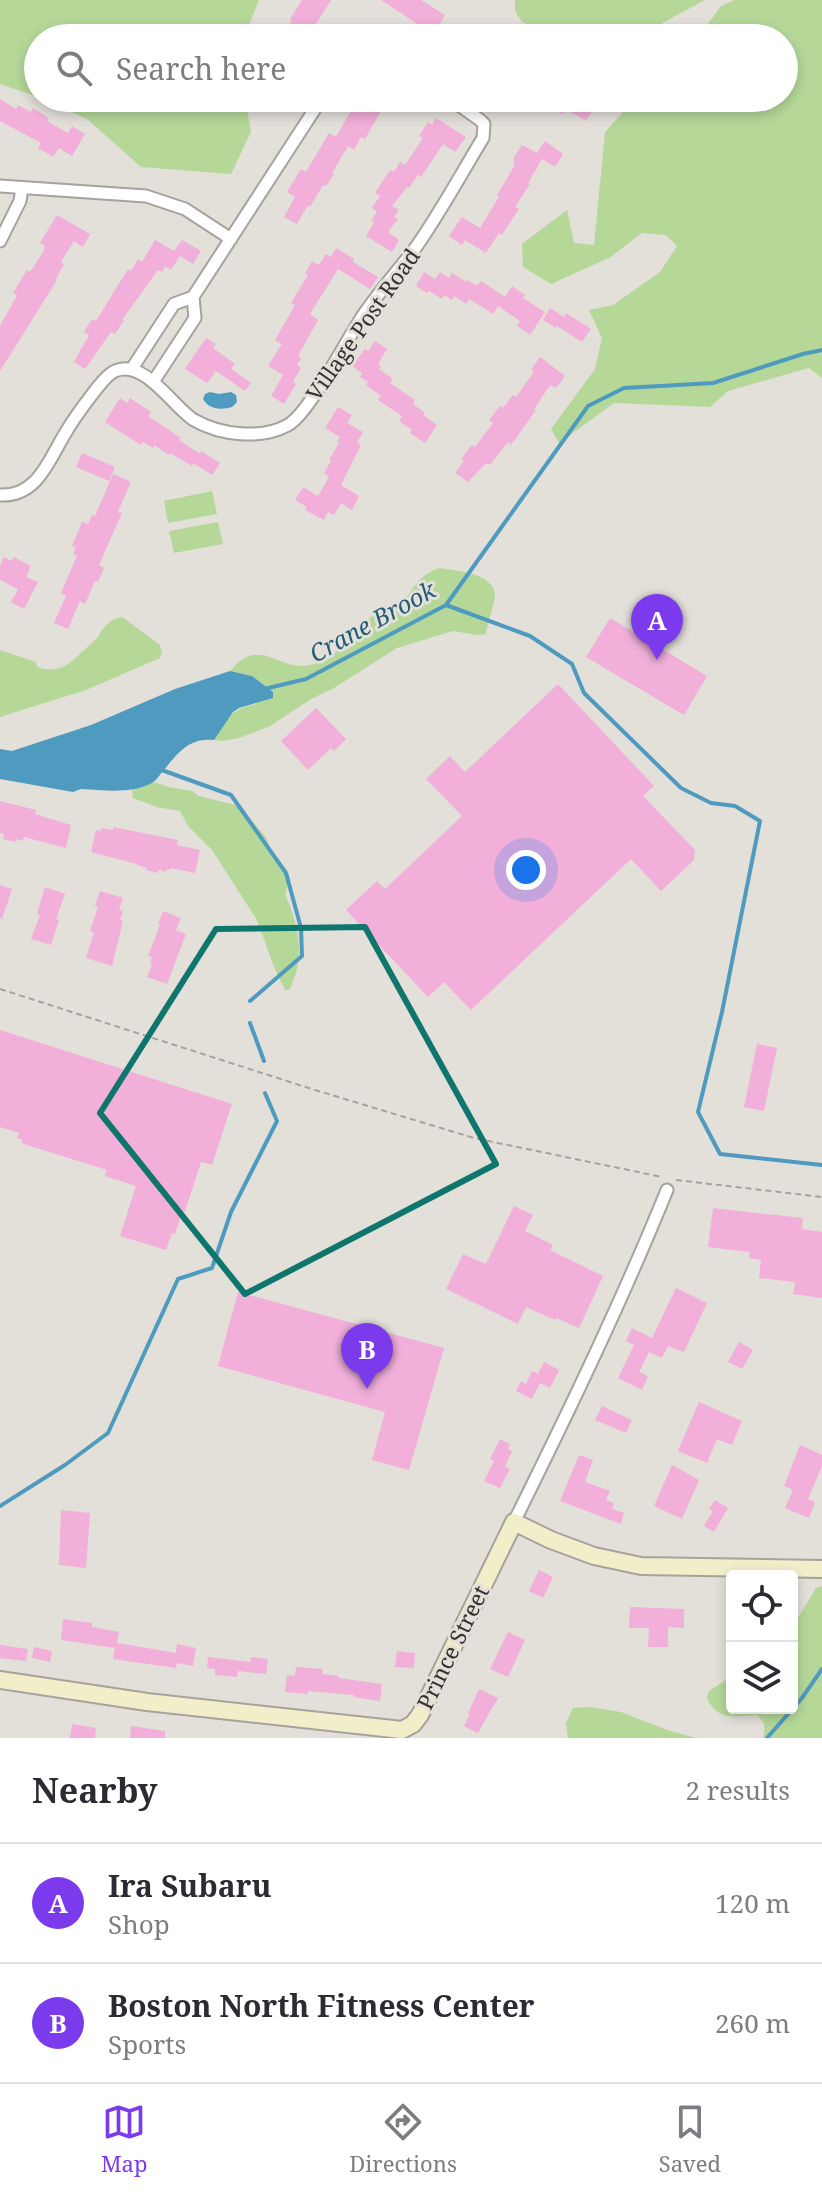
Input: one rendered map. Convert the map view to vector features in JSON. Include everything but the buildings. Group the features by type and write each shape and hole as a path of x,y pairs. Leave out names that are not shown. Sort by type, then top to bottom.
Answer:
{"main road":[{"path":"514,1522 594,1556 629,1564 822,1569"},
{"name":"Prince Street","path":"0,1680 342,1731 402,1730 413,1724 425,1704 514,1522"}],"street":[{"path":"0,495 21,492 33,484 47,467 65,432 105,379 120,369 131,370 174,304 193,297 313,112"},
{"name":"Village Post Road","path":"131,370 153,382 196,421 229,432 264,432 286,426 294,420 326,376 362,317 418,244 483,138 484,124 469,112"},
{"path":"0,186 146,196 185,209 231,239"},
{"path":"0,241 20,201 22,188"},
{"path":"153,382 195,318 193,297"},
{"name":"Prince Street","path":"514,1522 567,1413 667,1190"}],"path":[{"path":"0,989 474,1138 685,1181 822,1197"}],"highlighted area":[{"path":"365,927 496,1164 245,1294 100,1113 216,929"}],"green space":[{"path":"0,0 259,0 250,24 24,24 24,92 0,84"},
{"path":"515,0 705,0 661,24 526,24 515,11"},
{"path":"734,0 822,0 822,378 809,368 728,391 710,407 614,403 559,443 551,429 595,369 602,338 589,310 613,305 660,272 677,246 666,235 642,233 609,258 551,284 523,267 522,244 567,210 574,243 594,245 605,132 623,112 798,112 798,24 708,24 721,6"},
{"path":"71,112 247,112 251,132 231,174 141,167 87,119"},
{"path":"212,491 217,514 168,523 164,501"},
{"path":"218,522 223,544 174,553 169,531"},
{"path":"439,568 473,574 493,587 495,598 486,634 453,631 397,648 270,726 239,738 214,740 230,716 256,704 252,676 230,671 241,660 261,655 302,666 323,661 371,617 404,601 420,580"},
{"path":"122,617 160,645 160,658 86,690 0,717 0,650 36,662 37,667 57,669 78,656 107,624"},
{"path":"154,782 239,806 266,837 272,853 290,879 285,894 297,930 299,954 289,990 285,990 274,967 257,920 212,850 188,826 180,811 133,798 132,790"},
{"path":"822,1586 822,1738 763,1738 764,1725 757,1715 721,1714 707,1698 709,1691 726,1680 726,1714 798,1714 798,1618 816,1588"},
{"path":"573,1708 621,1712 697,1738 568,1738 566,1723"}],"water":[{"path":"210,392 231,392 236,395 237,402 228,408 212,407 203,399"},
{"path":"230,671 252,676 273,692 273,698 233,712 214,740 198,741 185,748 150,784 125,790 81,789 73,792 0,779 0,749 12,751 91,725 175,689"}],"waterway":[{"name":"Crane Brook","path":"264,689 306,679 446,605 588,406 624,388 713,383 822,350"},
{"path":"446,605 530,636 572,664 584,693 681,788 711,803 735,806 760,821 722,1012 698,1112 720,1154 822,1165"},
{"path":"159,769 231,795 286,873 301,928 302,956 250,1001"},
{"path":"250,1023 264,1061"},
{"path":"0,1506 65,1465 108,1433 178,1279 212,1268 231,1212 277,1121 265,1093"},
{"path":"767,1738 802,1698 822,1669"}],"place":[{"name":"Ira Subaru","path":"657,660"},
{"name":"Boston North Fitness Center","path":"367,1389"}]}
